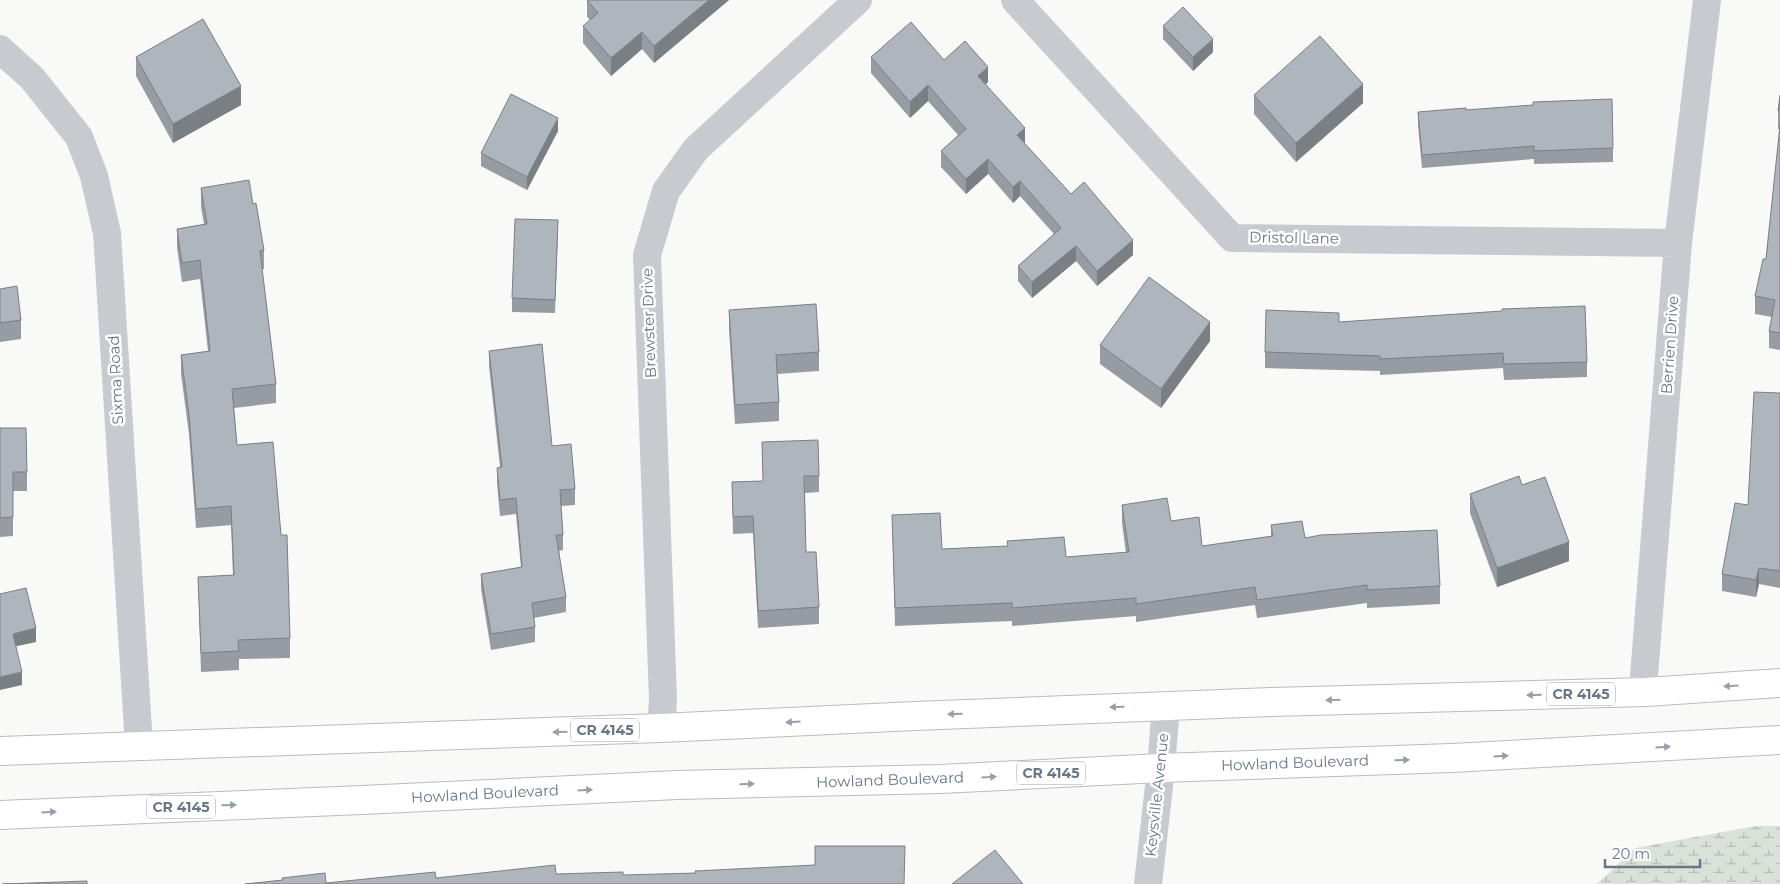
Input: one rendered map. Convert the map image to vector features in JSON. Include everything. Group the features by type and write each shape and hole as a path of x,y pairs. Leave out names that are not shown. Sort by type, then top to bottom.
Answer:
{"main road":[{"name":"CR 4145","path":"0,751 660,728 1166,705 1646,692 1780,683"},
{"name":"Howland Boulevard","path":"0,815 677,785 940,779 1161,768 1452,758 1780,740"}],"street":[{"name":"Brewster Drive","path":"660,728 662,690 647,254 666,191 696,149 858,0"},
{"name":"Dristol Lane","path":"1015,0 1232,238 1678,243"},
{"name":"Berrien Drive","path":"1646,692 1644,676 1678,243 1707,0"},
{"name":"Sixma Road","path":"0,49 32,78 79,137 94,176 107,233 139,746"},
{"name":"Keysville Avenue","path":"1148,884 1166,705"}],"green space":[{"path":"1755,826 1780,826 1780,884 1597,884 1635,848"}],"building":[{"path":"587,0 709,0 654,46 642,32 611,58 583,26 598,13"},
{"path":"1183,7 1213,39 1193,57 1163,26"},
{"path":"203,19 241,86 173,124 136,57"},
{"path":"911,22 944,60 965,41 988,67 978,76 1025,128 1017,135 1071,194 1084,182 1133,240 1097,271 1076,246 1032,282 1018,266 1061,228 1020,181 1013,187 988,159 966,179 941,151 966,129 928,85 910,102 871,57"},
{"path":"1320,36 1363,84 1296,143 1254,95"},
{"path":"511,94 558,118 527,177 481,153"},
{"path":"1780,95 1780,112 1778,111"},
{"path":"1612,99 1613,148 1534,151 1534,146 1422,155 1418,112 1533,105 1533,102"},
{"path":"1780,125 1780,333 1769,331 1775,300 1755,296 1763,259 1766,259"},
{"path":"249,180 253,204 256,203 264,250 260,251 276,384 232,389 237,445 273,442 281,535 287,535 290,638 238,640 239,651 201,653 198,577 234,575 231,506 196,509 189,415 181,355 210,351 200,260 182,263 177,229 207,224 201,188"},
{"path":"515,219 558,220 555,300 512,298"},
{"path":"1149,277 1210,322 1161,389 1100,345"},
{"path":"17,286 21,320 0,323 0,289"},
{"path":"816,304 819,352 776,355 779,402 735,405 729,310"},
{"path":"1585,306 1587,362 1504,364 1503,353 1380,359 1380,356 1265,352 1266,310 1339,313 1339,322 1502,311 1502,309"},
{"path":"542,344 552,446 571,444 575,489 560,490 563,535 556,535 566,597 532,603 535,627 491,634 481,574 522,567 516,498 500,500 497,468 502,467 489,351"},
{"path":"1754,392 1780,393 1780,571 1759,568 1756,580 1722,574 1735,503 1748,505"},
{"path":"0,428 26,428 27,472 13,472 13,517 0,518"},
{"path":"818,440 819,476 804,476 806,552 816,552 819,607 758,611 753,516 733,517 732,482 763,481 762,442"},
{"path":"1519,476 1522,485 1545,477 1569,542 1497,568 1470,494"},
{"path":"1167,498 1171,521 1199,517 1202,546 1273,536 1271,525 1302,521 1305,538 1321,535 1437,530 1440,586 1367,590 1367,585 1257,600 1255,587 1136,604 1136,598 1012,608 1012,603 895,608 892,515 940,513 942,549 1008,546 1007,541 1064,537 1066,557 1129,552 1122,505"},
{"path":"26,588 36,628 13,634 22,672 0,677 0,594"},
{"path":"815,846 905,846 904,884 245,884 325,873 326,883 435,872 436,878 555,865 556,874 623,872 623,875 696,873 695,871 815,865"},
{"path":"995,850 1023,884 952,884"},
{"path":"87,881 87,884 2,884"}]}
